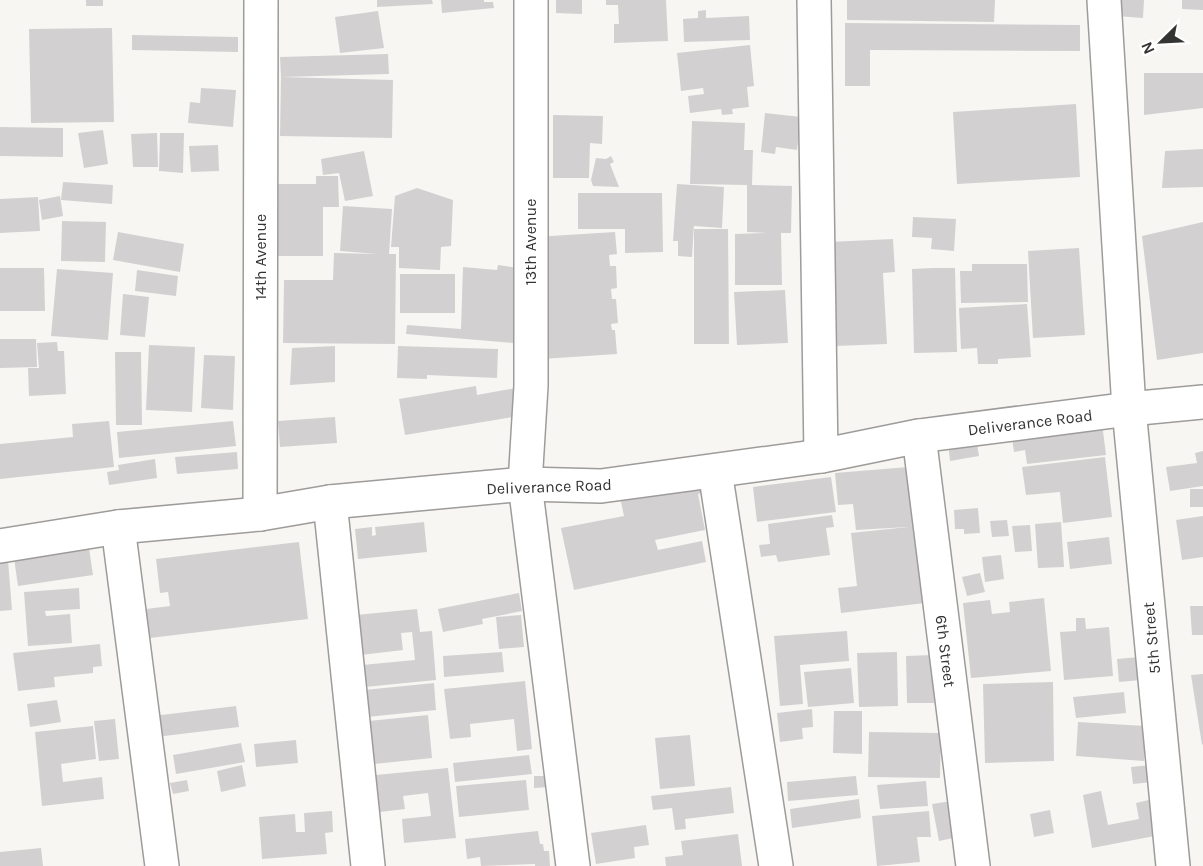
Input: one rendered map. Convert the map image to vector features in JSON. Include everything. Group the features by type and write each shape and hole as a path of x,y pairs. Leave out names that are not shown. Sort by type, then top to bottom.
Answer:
{"street":[{"name":"14th Avenue","path":"260,514 261,0"},
{"name":"13th Avenue","path":"531,0 531,386 525,484 573,866"},
{"path":"814,0 821,456"},
{"name":"5th Street","path":"1104,0 1130,409 1173,866"},
{"name":"Deliverance Road","path":"0,546 118,527 260,514 330,502 525,484 601,486 821,456 919,436 1203,402"},
{"name":"6th Street","path":"919,436 974,866"},
{"path":"715,471 776,866"},
{"path":"330,502 368,866"},
{"path":"118,527 162,866"}],"building":[{"path":"86,0 103,0 103,6 86,6"},
{"path":"377,0 432,0 433,4 377,7"},
{"path":"441,0 484,0 484,2 493,2 494,8 442,13"},
{"path":"556,0 582,0 582,14 556,13"},
{"path":"606,0 666,0 668,41 614,43 614,24 619,24 618,5 606,5"},
{"path":"847,0 995,0 994,22 847,20"},
{"path":"1117,0 1144,0 1143,18 1116,16"},
{"path":"1182,0 1203,0 1203,10 1182,9"},
{"path":"706,10 706,18 749,16 750,40 684,42 683,19 698,18 698,11"},
{"path":"378,11 384,48 340,53 335,17"},
{"path":"845,23 1080,25 1080,51 870,50 870,86 845,86"},
{"path":"112,28 114,122 31,123 29,29"},
{"path":"132,35 238,37 238,52 132,50"},
{"path":"750,45 754,86 747,87 749,107 732,109 733,114 722,115 721,109 690,113 688,96 704,94 703,88 681,91 677,53"},
{"path":"388,54 389,74 281,77 280,57"},
{"path":"1144,73 1203,73 1203,108 1144,115"},
{"path":"281,77 393,80 392,138 280,136"},
{"path":"201,88 236,90 233,127 188,123 190,102 200,103"},
{"path":"1076,104 1080,177 957,184 953,112"},
{"path":"765,113 801,117 797,150 776,147 775,154 761,152"},
{"path":"553,115 603,116 602,144 590,143 589,178 553,178"},
{"path":"692,121 745,123 744,150 753,150 752,185 792,186 791,233 781,233 782,285 735,285 735,234 767,233 747,232 747,185 690,184"},
{"path":"0,127 63,128 63,157 0,156"},
{"path":"103,130 108,164 84,168 78,133"},
{"path":"157,133 158,167 133,167 131,134"},
{"path":"160,133 184,133 183,173 159,171"},
{"path":"218,145 219,171 191,172 189,146"},
{"path":"1203,149 1203,187 1162,188 1165,151"},
{"path":"364,151 373,196 345,201 339,173 323,175 321,159"},
{"path":"611,156 614,162 610,164 619,187 593,186 591,180 596,158 606,159"},
{"path":"316,176 338,176 339,207 323,207 323,256 270,256 270,184 316,184"},
{"path":"63,182 113,185 112,204 61,200"},
{"path":"677,184 724,187 722,228 694,226 694,224 692,257 678,256 678,241 673,241"},
{"path":"417,188 453,200 451,246 441,247 440,270 399,268 399,247 391,247 395,196"},
{"path":"578,193 662,193 663,252 625,253 625,229 578,229"},
{"path":"60,196 63,216 42,220 39,200"},
{"path":"38,197 40,231 0,233 0,199"},
{"path":"343,206 392,209 389,254 396,254 395,344 283,343 284,280 333,280 334,253 378,254 340,251"},
{"path":"913,217 956,219 954,251 931,249 932,238 912,237"},
{"path":"62,221 106,222 105,262 61,261"},
{"path":"1203,222 1203,353 1157,360 1142,236"},
{"path":"694,229 728,229 729,344 694,344"},
{"path":"118,232 184,244 180,272 113,260"},
{"path":"615,232 617,254 609,255 610,266 616,266 617,288 611,289 612,299 616,299 618,323 611,324 612,330 615,330 617,354 542,359 534,237"},
{"path":"893,239 895,272 883,273 887,344 835,346 829,242"},
{"path":"1079,248 1085,335 1033,338 1028,251"},
{"path":"972,264 1027,264 1028,302 961,303 960,271 972,271"},
{"path":"498,265 518,268 514,343 406,334 407,325 461,329 463,267 497,270"},
{"path":"0,268 44,268 45,311 0,311"},
{"path":"955,268 957,352 914,353 912,269"},
{"path":"57,269 113,273 108,340 51,336"},
{"path":"137,270 178,276 176,296 135,291"},
{"path":"400,274 455,274 455,313 400,313"},
{"path":"785,290 788,343 737,345 734,292"},
{"path":"123,294 149,297 145,337 120,335"},
{"path":"1027,304 1031,357 998,359 998,364 978,364 977,348 961,349 959,308"},
{"path":"0,339 36,339 37,367 0,368"},
{"path":"57,342 58,351 64,351 66,394 29,396 28,368 39,368 37,343"},
{"path":"149,345 195,347 192,412 146,410"},
{"path":"335,346 335,382 290,385 292,348"},
{"path":"398,346 498,349 497,378 427,375 427,379 397,378"},
{"path":"115,352 141,352 142,425 116,425"},
{"path":"204,355 235,356 233,410 201,408"},
{"path":"476,386 477,395 516,388 519,416 405,435 399,399"},
{"path":"1101,415 1106,455 1027,464 1025,450 1014,452 1011,432"},
{"path":"335,417 337,443 280,447 278,421"},
{"path":"109,421 114,467 0,479 0,444 73,437 72,424"},
{"path":"233,421 236,446 119,458 117,432"},
{"path":"976,438 979,456 950,461 948,443"},
{"path":"1203,451 1203,486 1170,491 1166,467 1197,463 1195,453"},
{"path":"237,452 238,469 177,474 175,457"},
{"path":"1105,457 1112,517 1063,523 1060,492 1026,495 1022,467"},
{"path":"155,459 157,478 109,485 107,472 119,470 118,465"},
{"path":"908,467 925,603 841,613 838,588 857,586 851,533 908,527 856,530 853,504 838,505 835,473"},
{"path":"702,477 705,492 698,494 705,530 655,540 658,550 702,541 706,562 574,590 561,528 624,516 620,497"},
{"path":"831,477 836,512 757,522 753,487"},
{"path":"1190,489 1203,489 1203,507 1190,507"},
{"path":"978,508 980,533 964,534 964,529 955,529 954,510"},
{"path":"832,515 834,527 826,528 830,555 778,562 776,555 761,557 759,545 770,544 768,524"},
{"path":"1203,516 1203,557 1182,560 1176,520"},
{"path":"1007,520 1009,536 992,537 990,521"},
{"path":"424,522 427,552 358,559 355,529 372,527 372,536 376,535 375,527"},
{"path":"1061,522 1064,567 1038,568 1035,524"},
{"path":"1030,525 1032,551 1015,552 1012,526"},
{"path":"1109,537 1112,564 1070,569 1067,542"},
{"path":"299,542 308,619 150,638 146,609 170,606 168,592 160,593 156,559"},
{"path":"89,548 93,575 18,586 14,558"},
{"path":"1001,555 1004,579 985,582 982,557"},
{"path":"8,560 12,610 0,611 0,561"},
{"path":"980,573 985,592 967,596 962,577"},
{"path":"79,588 80,609 45,611 46,616 70,614 72,643 28,646 24,592"},
{"path":"519,593 522,611 482,619 483,624 443,632 438,609"},
{"path":"1044,598 1051,671 971,678 963,603 990,600 992,614 1010,612 1009,602"},
{"path":"1190,606 1203,606 1203,635 1192,635"},
{"path":"417,609 420,632 432,631 436,680 365,687 362,665 415,660 412,632 401,633 403,650 361,655 356,615"},
{"path":"521,615 524,647 499,649 496,617"},
{"path":"1076,618 1085,618 1086,629 1109,627 1113,676 1064,680 1060,632 1076,631"},
{"path":"847,631 849,661 800,665 803,704 780,706 774,636"},
{"path":"100,644 102,666 93,667 93,673 54,677 55,687 18,691 13,653"},
{"path":"502,652 504,672 444,677 443,656"},
{"path":"897,652 898,706 859,707 857,653"},
{"path":"933,655 934,703 907,703 906,656"},
{"path":"1139,657 1141,680 1119,682 1117,659"},
{"path":"851,668 854,703 808,707 804,672"},
{"path":"1203,674 1203,744 1202,745 1191,675"},
{"path":"525,681 532,749 517,751 514,719 470,724 471,737 450,739 444,689"},
{"path":"1053,682 1054,761 985,763 983,684"},
{"path":"434,683 436,710 367,717 364,690"},
{"path":"1124,692 1126,713 1076,718 1073,697"},
{"path":"57,700 61,722 30,727 27,704"},
{"path":"236,706 239,727 156,737 153,716"},
{"path":"812,709 813,727 802,728 803,739 780,742 777,713"},
{"path":"834,711 862,711 862,754 833,753"},
{"path":"428,715 432,758 374,764 369,721"},
{"path":"115,719 119,759 99,761 94,721"},
{"path":"1078,722 1145,726 1144,761 1076,756"},
{"path":"93,726 96,759 61,764 63,782 102,777 104,799 42,806 35,732"},
{"path":"869,732 941,733 940,778 868,777"},
{"path":"690,735 695,786 660,789 655,738"},
{"path":"296,740 298,763 256,767 254,744"},
{"path":"241,743 245,762 176,774 173,755"},
{"path":"529,755 532,774 455,782 453,763"},
{"path":"242,765 246,786 221,792 217,771"},
{"path":"1150,765 1152,782 1133,784 1131,767"},
{"path":"448,768 456,838 404,843 402,819 431,816 428,793 403,796 405,809 380,812 376,775"},
{"path":"534,776 550,776 550,787 534,788"},
{"path":"856,776 858,795 788,801 787,782"},
{"path":"187,780 189,791 173,794 170,783"},
{"path":"526,780 529,810 459,817 456,786"},
{"path":"926,781 928,806 880,809 877,785"},
{"path":"731,787 734,813 685,819 686,829 675,830 672,808 653,810 651,796"},
{"path":"1101,791 1108,825 1139,819 1136,803 1153,799 1160,835 1092,848 1083,795"},
{"path":"859,799 861,818 792,828 790,809"},
{"path":"952,801 958,837 939,841 932,804"},
{"path":"1050,810 1054,833 1034,837 1030,814"},
{"path":"332,811 333,832 325,833 327,854 262,859 259,817 295,814 296,832 305,832 304,813"},
{"path":"929,811 931,837 917,837 920,862 877,866 872,816"},
{"path":"646,825 649,845 634,847 635,858 596,864 591,833"},
{"path":"538,831 540,844 543,844 544,851 549,851 550,866 535,866 535,864 481,866 480,857 467,859 465,839"},
{"path":"738,834 742,866 666,866 665,857 683,855 681,841"},
{"path":"41,848 43,866 0,866 0,852"}]}
